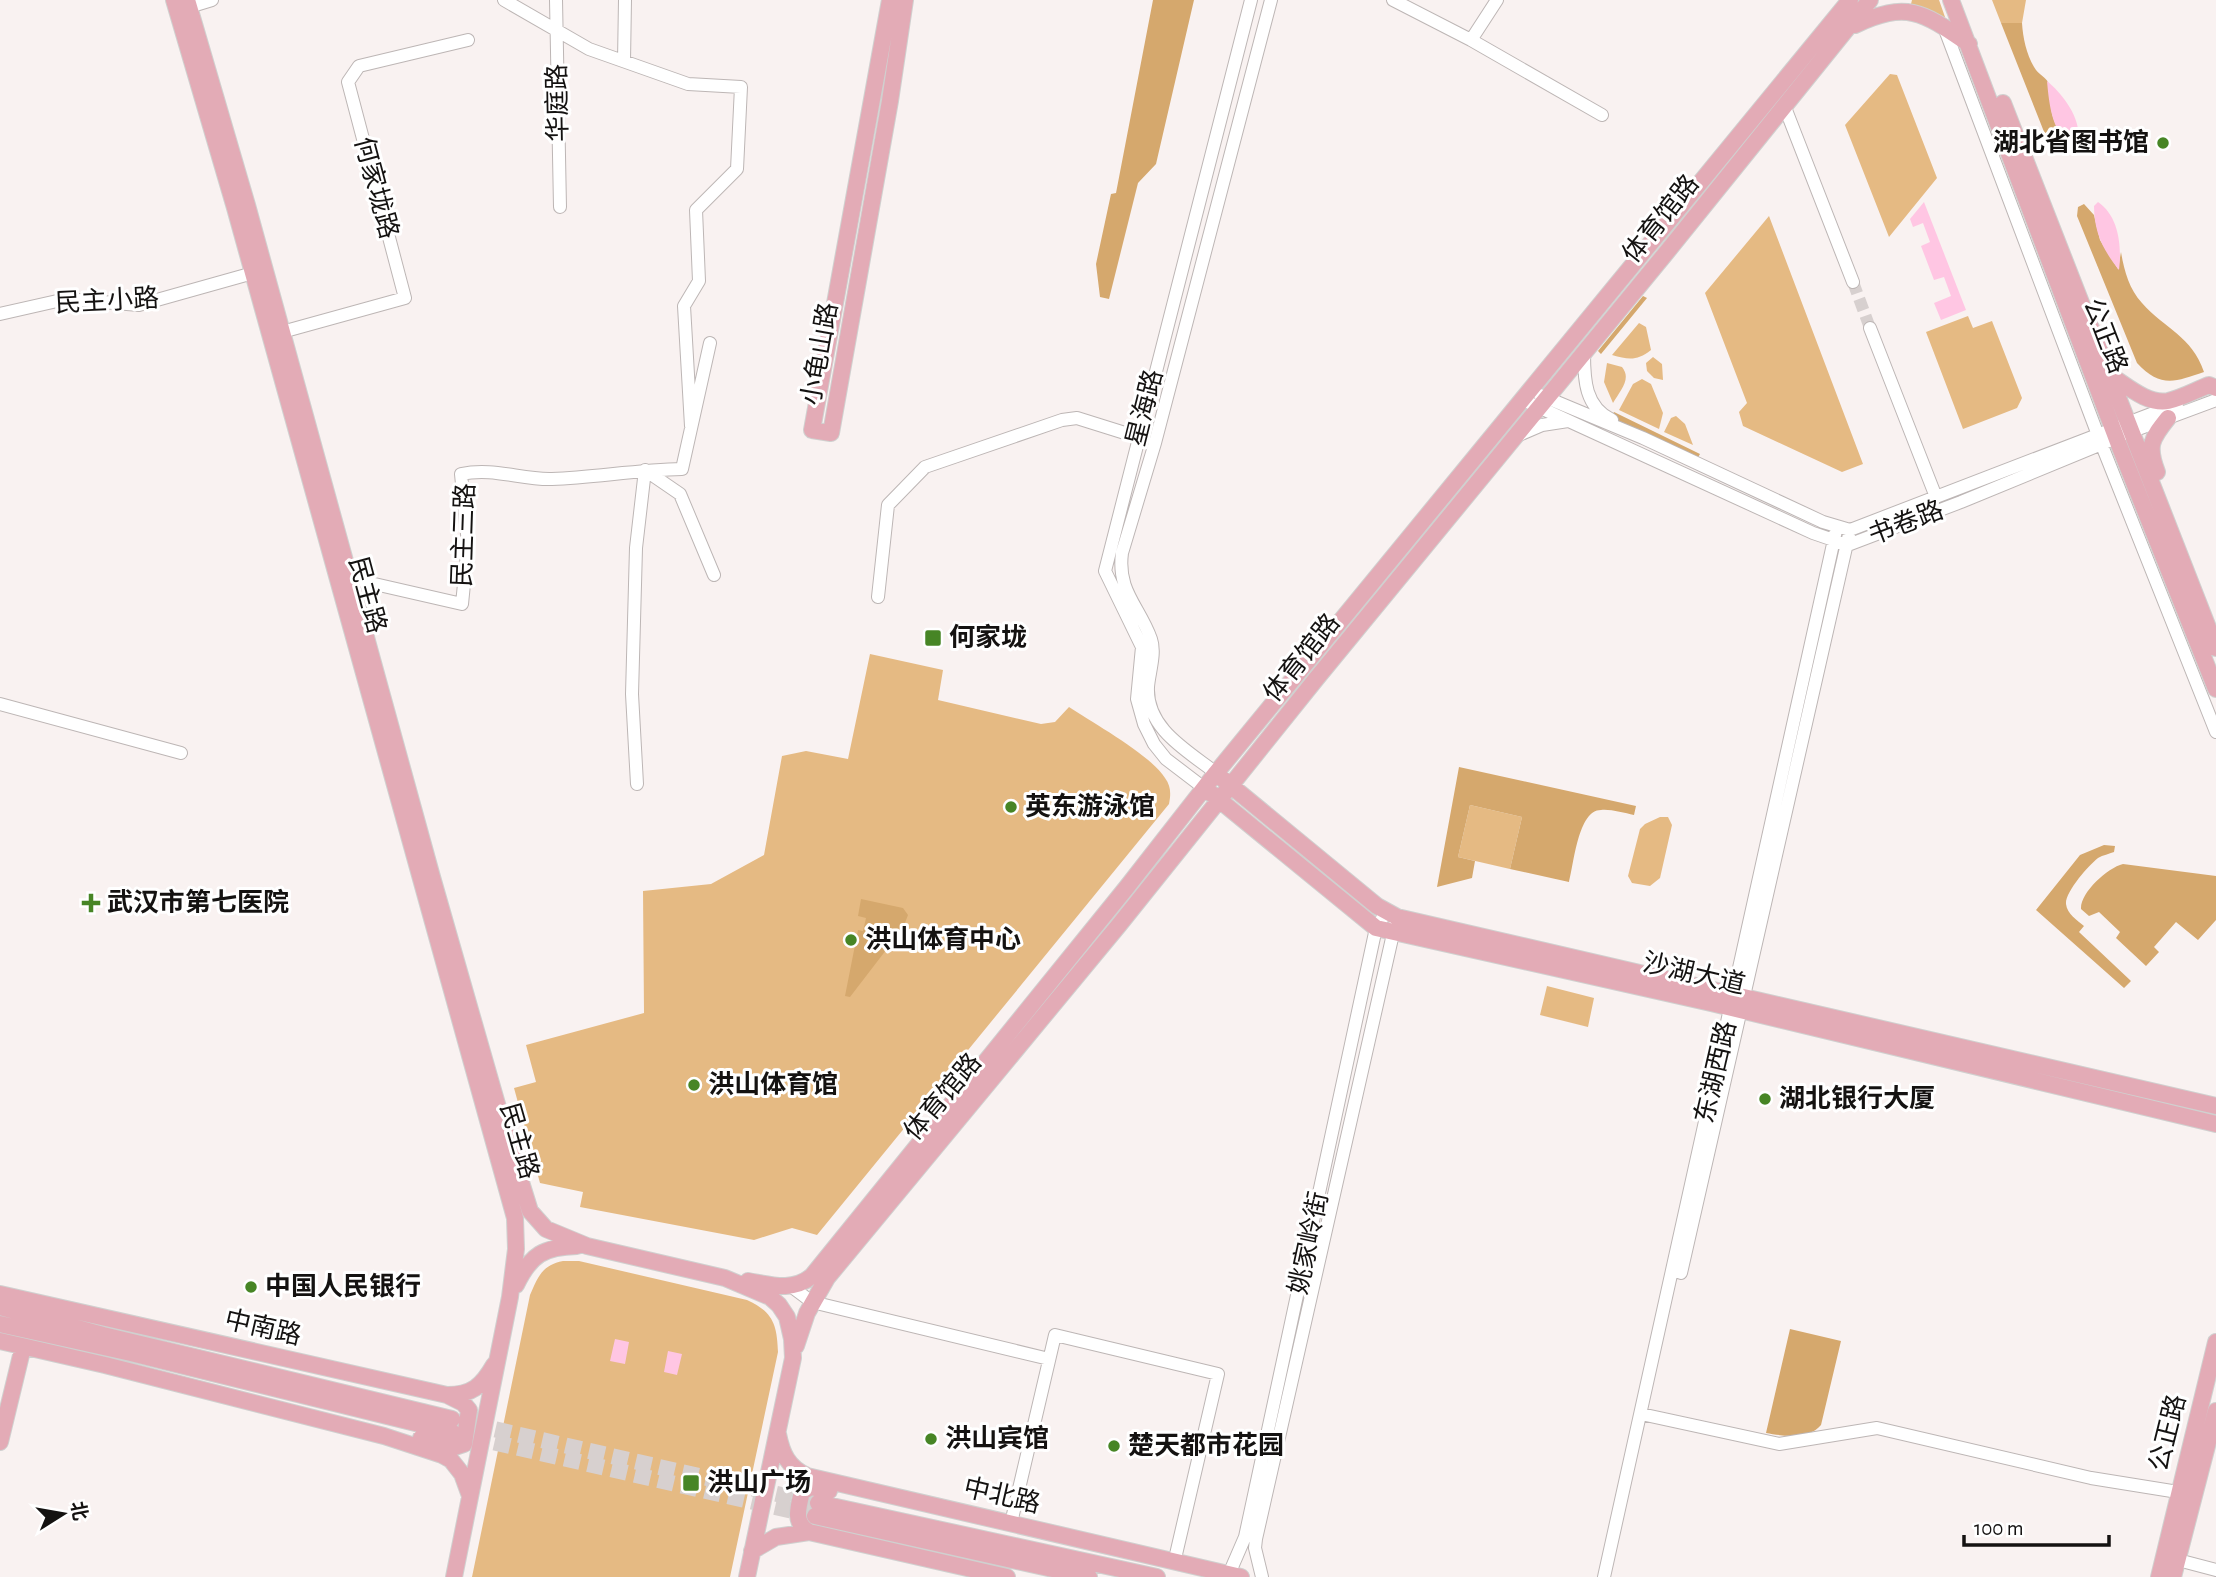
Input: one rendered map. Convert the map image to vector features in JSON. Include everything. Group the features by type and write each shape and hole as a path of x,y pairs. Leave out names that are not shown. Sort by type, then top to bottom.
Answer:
{"main road":[{"name":"小龟山路","path":"890,0 813,430 831,433 890,101 905,0"},
{"name":"体育馆路","path":"792,1287 805,1282 821,1266 1111,908 1216,773 1850,0"},
{"name":"体育馆路","path":"747,1577 793,1358 804,1320 827,1278 1118,925 1870,0"},
{"name":"公正路","path":"1951,0 2115,433 2216,688"},
{"name":"公正路","path":"1963,0 2108,374 2115,433 2170,530 2216,648"},
{"name":"民主路","path":"183,2 253,273 436,890 518,1201"},
{"name":"民主路","path":"183,2 282,332 343,577"},
{"path":"1847,28 1873,14 1894,7 1919,12 1969,44"},
{"path":"2108,374 2144,396 2160,401 2171,400 2209,385 2216,388"},
{"path":"2168,418 2154,437 2151,453 2174,514 2170,530"},
{"name":"沙湖大道","path":"1216,773 1393,920 1738,1003 2216,1124"},
{"name":"沙湖大道","path":"1204,788 1376,928 1393,920"},
{"name":"沙湖大道","path":"1738,1003 2216,1106"},
{"path":"518,1201 546,1229 587,1246 725,1278 792,1287"},
{"path":"454,1577 510,1297 518,1201"},
{"path":"510,1297 528,1263 543,1252 555,1247 587,1246"},
{"path":"725,1278 762,1293 779,1305 791,1331 793,1358"},
{"name":"中南路","path":"0,1294 447,1395 467,1393 479,1387 499,1357"},
{"name":"中南路","path":"0,1307 452,1426 0,1324"},
{"path":"52,1320 103,1318"},
{"name":"公正路","path":"2159,1577 2216,1342"},
{"path":"13,1344 384,1436 442,1455 462,1474 471,1499"},
{"path":"0,1405 13,1344"},
{"path":"0,1442 13,1344"},
{"path":"82,1344 105,1365"},
{"path":"384,1436 397,1433 455,1447 463,1446 469,1410 464,1404 447,1395"},
{"name":"公正路","path":"2174,1577 2216,1410"},
{"name":"中北路","path":"777,1432 785,1458 795,1469 807,1476 1235,1576"},
{"path":"858,1488 841,1494 813,1488 803,1490 798,1509 798,1520 803,1528 809,1532 1007,1577"},
{"name":"中北路","path":"1089,1577 816,1510 1150,1576"},
{"path":"752,1551 776,1537 809,1532"},
{"path":"1062,1536 1150,1576"}],"street":[{"path":"183,2 212,0"},
{"path":"504,0 589,49 688,84 741,87 737,169 696,210 699,281 684,306 691,426"},
{"name":"华庭路","path":"556,0 560,207"},
{"path":"624,61 625,0"},
{"name":"星海路","path":"1204,788 1166,759 1154,744 1144,724 1136,690 1142,647 1105,570 1251,0"},
{"name":"星海路","path":"1216,773 1169,736 1157,721 1148,698 1152,642 1121,578 1122,553 1155,443 1270,0"},
{"path":"1393,0 1471,40 1602,115"},
{"path":"1471,40 1497,0"},
{"path":"1944,27 2115,433 2216,732"},
{"name":"何家垅路","path":"282,332 405,298 348,82 359,66 468,40"},
{"path":"1784,105 1853,282"},
{"name":"民主小路","path":"0,314 66,299 139,305 253,273"},
{"path":"1870,328 1936,497"},
{"path":"691,426 710,342"},
{"path":"1584,353 1585,381 1591,402 1600,413 1614,421 1622,430"},
{"name":"书卷路","path":"1543,403 1568,421 1848,545 1969,499 2216,388"},
{"name":"书卷路","path":"1527,396 1622,430 1844,528 2216,400"},
{"path":"878,597 888,505 925,467 1062,420 1077,418 1155,443"},
{"path":"1515,437 1542,425 1568,421"},
{"name":"民主三路","path":"343,577 462,604 468,544 461,474 480,470 550,479 682,468 691,426"},
{"path":"637,784 632,694 636,548 645,470 680,494 714,575"},
{"name":"东湖西路","path":"1738,1003 1834,541 1844,528"},
{"name":"东湖西路","path":"1610,1577 1738,1003 1848,545 1844,528"},
{"path":"0,704 181,753"},
{"name":"姚家岭街","path":"1262,1577 1255,1548 1256,1539 1393,920"},
{"name":"姚家岭街","path":"1235,1576 1376,928"},
{"path":"792,1287 812,1303 1049,1359"},
{"path":"1012,1523 1055,1335 1218,1374 1174,1563"},
{"path":"1644,1415 1779,1444 1877,1428 2091,1478 2178,1492"},
{"name":"东湖西路","path":"1604,1577 1644,1415"},
{"path":"2178,1560 2216,1570"}],"shaded area":[{"path":"1153,0 1194,0 1156,164 1138,183 1109,299 1100,297 1096,264 1111,194 1116,193"},
{"path":"1912,0 1939,0 1945,17 1941,18 1911,4"},
{"path":"1992,0 2026,0 2022,23 2001,23"},
{"path":"2001,23 2022,23 2030,59 2048,82 2052,115 2065,145 2063,154 2056,155 2052,152"},
{"path":"1890,74 1897,75 1937,178 1889,237 1845,125"},
{"path":"2047,81 2066,102 2076,120 2078,138 2075,147 2061,136 2053,119"},
{"path":"1924,202 1966,310 1941,320 1934,303 1951,296 1944,277 1934,280 1921,246 1930,242 1923,223 1913,227 1910,219"},
{"path":"2098,202 2111,215 2118,233 2119,270 2104,248 2098,232 2094,206"},
{"path":"2084,204 2094,215 2100,240 2118,269 2121,252 2128,279 2137,298 2185,341 2204,372 2168,381 2153,376 2137,363 2077,216 2078,207"},
{"path":"1769,216 1863,464 1842,472 1743,426 1739,412 1747,403 1705,293"},
{"path":"1643,296 1647,298 1601,354 1598,351"},
{"path":"1968,316 1973,328 1992,321 2022,398 2017,408 1963,429 1926,332"},
{"path":"1639,323 1646,327 1651,350 1633,358 1612,355"},
{"path":"1653,357 1662,364 1663,380 1654,378 1647,371 1646,363"},
{"path":"1607,363 1622,367 1626,376 1624,385 1613,403 1604,382"},
{"path":"1642,379 1651,384 1663,413 1659,429 1619,410 1633,384"},
{"path":"1614,412 1700,454 1697,459 1611,417"},
{"path":"1676,416 1685,424 1693,445 1664,432 1671,418"},
{"name":"洪山体育中心","path":"870,654 943,670 938,700 1041,724 1055,722 1069,707 1135,750 1158,769 1169,787 1169,804 817,1235 792,1228 754,1240 580,1207 583,1192 540,1183 514,1088 536,1082 526,1045 644,1013 643,891 711,884 764,855 782,756 806,751 848,759"},
{"path":"1459,767 1636,806 1634,815 1601,810 1593,812 1578,839 1569,882 1510,869 1522,817 1470,805 1458,857 1475,861 1472,878 1437,887"},
{"path":"1470,805 1522,817 1510,869 1458,857"},
{"path":"1660,817 1668,817 1672,825 1660,878 1650,886 1632,883 1628,876 1640,829"},
{"path":"2104,845 2115,846 2114,852 2098,858 2089,866 2073,886 2066,904 2070,914 2084,926 2079,932 2131,981 2124,988 2036,910 2080,855"},
{"path":"2123,864 2216,876 2216,920 2198,940 2176,922 2154,947 2159,952 2146,966 2116,938 2120,932 2099,912 2089,916 2081,909 2085,896 2096,882 2110,870"},
{"path":"861,899 903,908 908,915 903,928 850,997 845,996 858,930 863,931 866,918 858,916"},
{"path":"1547,986 1594,998 1588,1027 1540,1015"},
{"name":"洪山广场","path":"563,1261 579,1261 747,1300 763,1309 772,1320 778,1352 730,1577 472,1577 530,1295 545,1269"},
{"path":"1790,1329 1841,1341 1821,1425 1810,1433 1795,1436 1766,1433"},
{"path":"615,1339 629,1342 625,1364 610,1361"},
{"path":"668,1351 682,1354 677,1375 664,1372"}],"tunnel":[{"path":"1853,282 1870,328"},
{"path":"472,1424 812,1502"},
{"path":"471,1437 815,1516"}],"place":[{"name":"湖北省图书馆","path":"2163,143"},
{"name":"何家垅","path":"933,638"},
{"name":"英东游泳馆","path":"1011,807"},
{"name":"武汉市第七医院","path":"91,903"},
{"name":"洪山体育中心","path":"851,940"},
{"name":"洪山体育馆","path":"694,1085"},
{"name":"湖北银行大厦","path":"1765,1099"},
{"name":"中国人民银行","path":"251,1287"},
{"name":"洪山宾馆","path":"931,1439"},
{"name":"楚天都市花园","path":"1114,1446"},
{"name":"洪山广场","path":"691,1483"}]}
